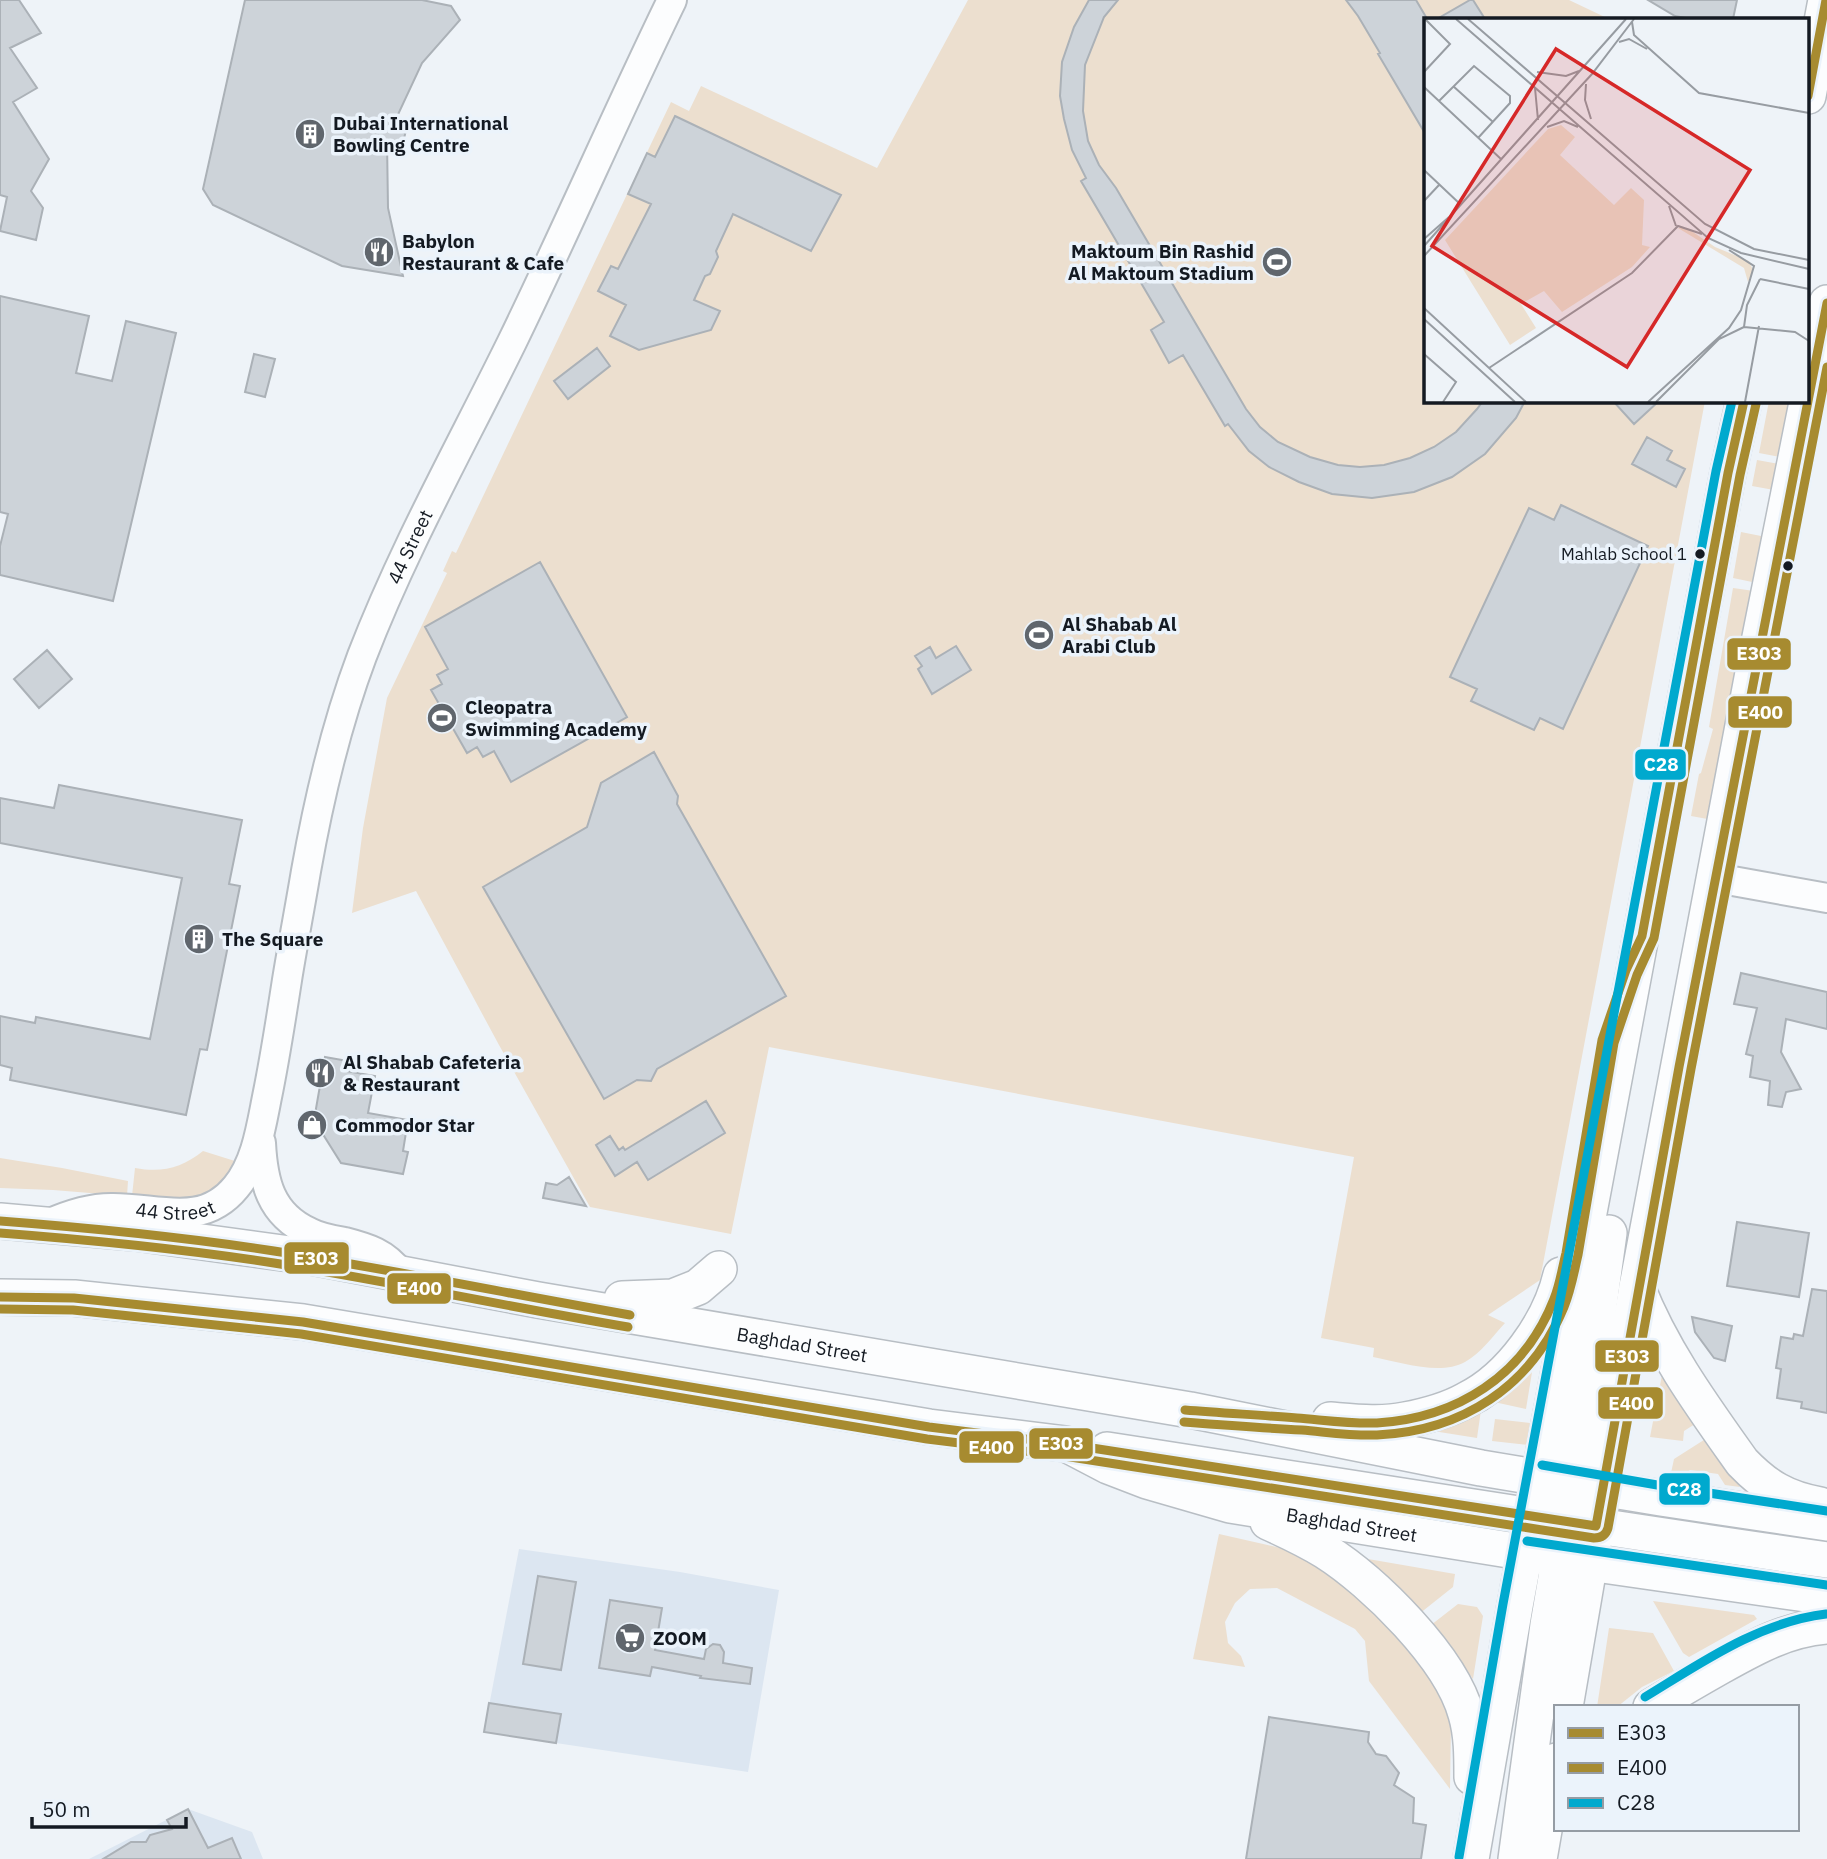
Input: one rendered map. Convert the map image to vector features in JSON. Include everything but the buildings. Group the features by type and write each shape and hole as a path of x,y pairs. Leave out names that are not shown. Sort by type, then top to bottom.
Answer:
{"main road":[{"path":"1810,85 1826,0"},
{"path":"1810,390 1827,303"},
{"path":"1565,1705 1574,1561 1565,1521 1584,1413 1626,1107 1625,1085 1619,1063 1744,402"},
{"path":"1472,1852 1525,1553 1565,1521 1571,1482 1637,1287 1756,657 1808,402"},
{"path":"1190,1410 1373,1423 1404,1421 1467,1400 1503,1373 1526,1348 1545,1319 1558,1287 1602,1040 1626,970 1642,936"},
{"name":"Baghdad Street","path":"0,1221 224,1244 400,1273 538,1300 1190,1410 1481,1468 1827,1523"},
{"path":"538,1300 673,1297 698,1287 719,1269"},
{"path":"1637,1287 1667,1352 1742,1462 1771,1489 1789,1497 1827,1506"},
{"name":"Baghdad Street","path":"0,1297 74,1298 303,1322 929,1427 1066,1444 1108,1466 1147,1481 1230,1505 1574,1561 1827,1597"},
{"path":"1066,1444 1654,1536 1827,1560"},
{"path":"1230,1505 1291,1532 1337,1560 1388,1603 1439,1659 1456,1685 1466,1714 1471,1745 1472,1852"},
{"path":"1516,1859 1548,1625 1574,1561"},
{"path":"1654,1705 1758,1645 1784,1634 1827,1626"},
{"path":"1539,1859 1554,1772"},
{"path":"1553,1859 1565,1831"}],"street":[{"name":"44 Street","path":"48,1224 74,1213 102,1208 181,1214 206,1209 229,1195 238,1186 248,1168 261,1130 274,1065 312,840 335,741 361,658 410,544 547,270 672,0"},
{"path":"1716,878 1827,898"},
{"name":"44 Street","path":"261,1130 266,1185 278,1208 287,1218 309,1233 372,1249 388,1259 400,1273"}],"shaded area":[{"name":"Al Shabab Al Arabi Club","path":"968,0 1569,0 1607,18 1424,18 1424,402 1705,402 1540,1280 1488,1315 1505,1323 1465,1362 1444,1368 1407,1364 1373,1357 1374,1348 1321,1338 1354,1157 769,1047 731,1234 590,1207 416,891 352,913 363,828 387,698 447,573 443,571 452,551 456,553 671,102 689,111 701,86 877,168"},
{"path":"1769,402 1792,402 1780,457 1759,453"},
{"path":"1757,460 1779,464 1774,490 1752,486"},
{"path":"1741,532 1766,537 1757,583 1733,578"},
{"path":"1733,588 1754,591 1713,820 1691,816 1699,774 1713,729 1709,727"},
{"path":"203,1151 238,1162 228,1176 214,1188 204,1194 181,1199 132,1196 135,1168 171,1168 187,1162"},
{"path":"0,1158 128,1181 127,1196 0,1188"},
{"path":"1533,1366 1526,1409 1494,1402 1515,1386"},
{"path":"1662,1375 1695,1424 1684,1431 1683,1441 1650,1437"},
{"path":"1481,1410 1477,1438 1433,1431"},
{"path":"1495,1419 1530,1423 1528,1445 1492,1441"},
{"path":"1707,1438 1740,1487 1725,1485 1718,1474 1690,1470 1682,1476 1671,1473 1674,1459"},
{"path":"1219,1534 1294,1551 1337,1574 1405,1647 1436,1687 1451,1721 1450,1789 1369,1681 1365,1641 1355,1629 1277,1588 1250,1589 1235,1603 1225,1622 1228,1643 1241,1656 1245,1667 1193,1659"},
{"path":"519,1549 680,1572 779,1590 748,1772 484,1732"},
{"path":"1368,1559 1455,1574 1453,1587 1419,1614 1396,1584"},
{"path":"1653,1601 1754,1615 1757,1619 1689,1657 1683,1653"},
{"path":"1458,1604 1477,1607 1483,1616 1473,1679 1431,1625"},
{"path":"1609,1628 1653,1633 1674,1671 1642,1687 1620,1705 1597,1705"},
{"path":"188,1809 252,1832 263,1859 89,1859"}],"transit line":[{"name":"E303","path":"1810,85 1826,0"},
{"name":"E303","path":"1810,391 1827,303"},
{"name":"E400","path":"0,1309 73,1310 301,1334 927,1439 1064,1456 1601,1537 1608,1528 1691,1069 1827,367"},
{"name":"C28","path":"1459,1857 1503,1604 1716,471 1732,402"},
{"name":"E303","path":"1185,1410 1357,1423 1406,1419 1460,1402 1484,1388 1506,1371 1525,1350 1541,1326 1556,1293 1566,1253 1602,1040 1626,970 1642,936 1728,473 1744,402"},
{"name":"E303","path":"0,1297 74,1298 303,1322 929,1427 1066,1444 1596,1526 1679,1067 1808,402"},
{"name":"E400","path":"1184,1422 1358,1435 1408,1432 1437,1425 1490,1400 1513,1382 1533,1360 1550,1335 1564,1307 1578,1255 1614,1043 1637,975 1654,938 1740,475 1756,404"},
{"name":"E303","path":"0,1221 137,1233 274,1251 630,1315"},
{"name":"E400","path":"0,1233 137,1245 274,1263 628,1327"},
{"name":"C28","path":"1542,1465 1827,1511"},
{"name":"C28","path":"1527,1541 1827,1585"},
{"name":"C28","path":"1645,1697 1709,1658 1754,1635 1801,1618 1826,1614"}],"place":[{"name":"Dubai International Bowling Centre","path":"310,134"},
{"name":"Babylon Restaurant & Cafe","path":"379,252"},
{"name":"Maktoum Bin Rashid Al Maktoum Stadium","path":"1277,262"},
{"name":"Mahlab School 1","path":"1700,554"},
{"name":"Al Shabab Al Arabi Club","path":"1039,635"},
{"name":"Cleopatra Swimming Academy","path":"442,718"},
{"name":"The Square","path":"199,939"},
{"name":"Al Shabab Cafeteria & Restaurant","path":"320,1073"},
{"name":"Commodor Star","path":"312,1125"},
{"name":"ZOOM","path":"630,1638"}]}
